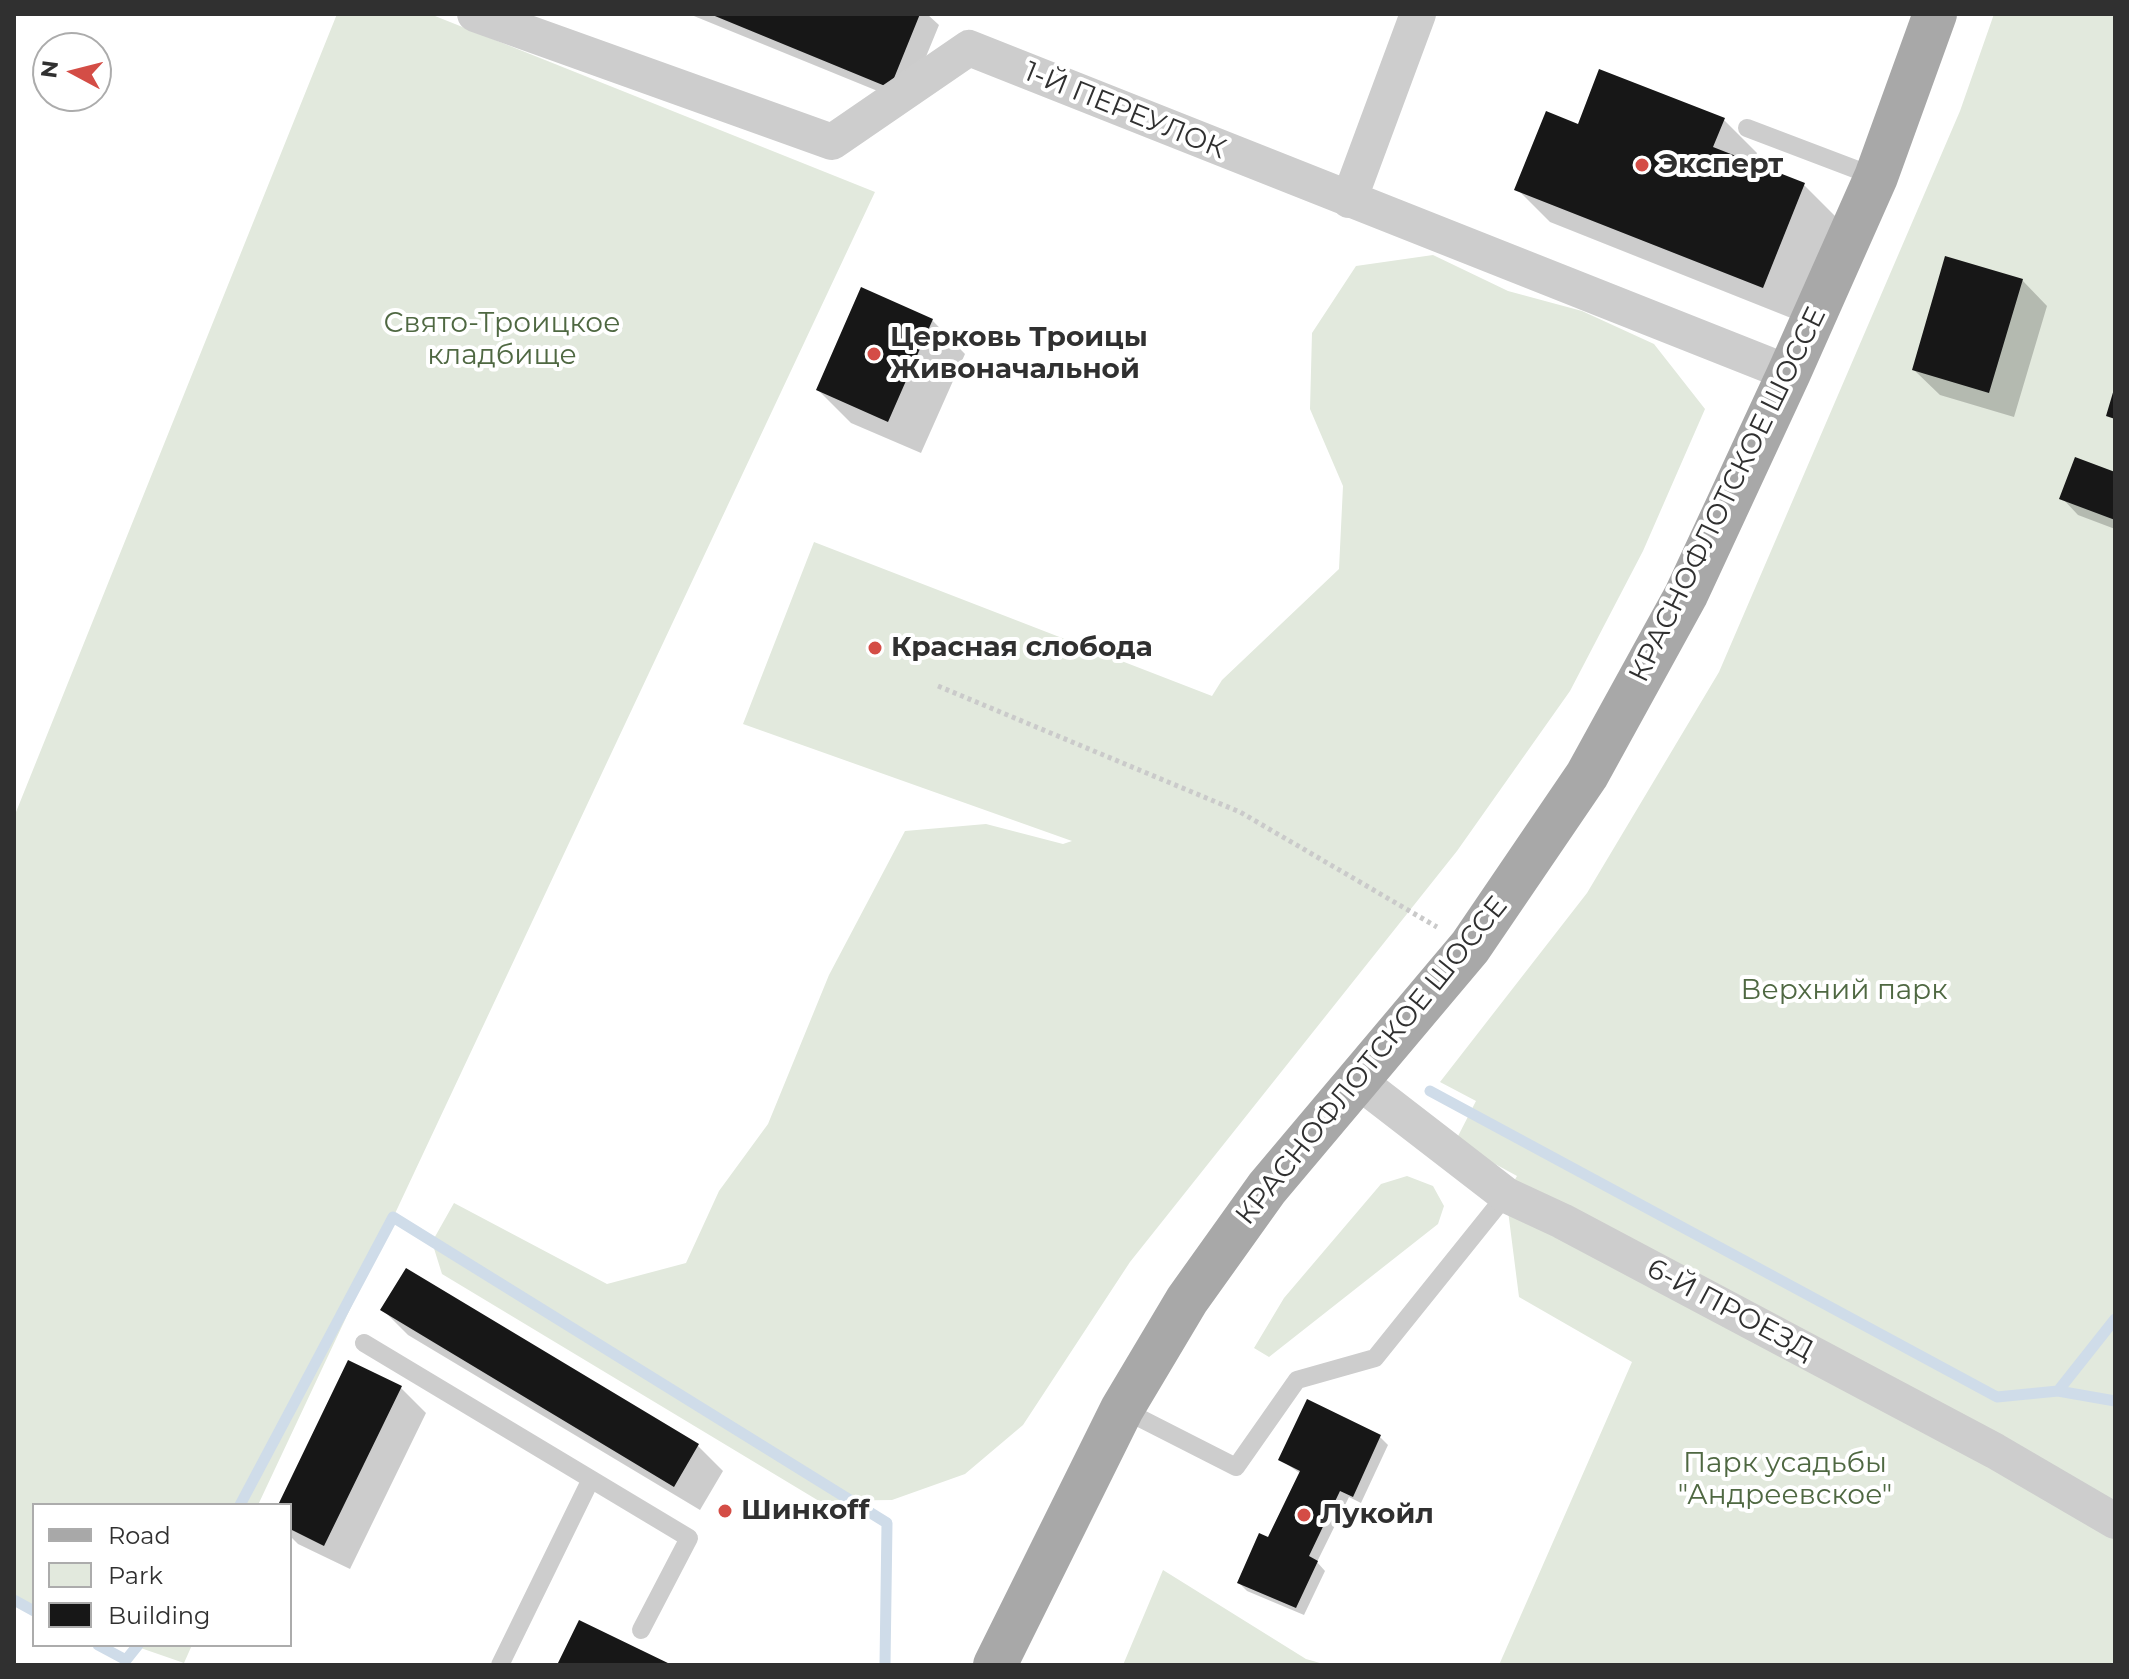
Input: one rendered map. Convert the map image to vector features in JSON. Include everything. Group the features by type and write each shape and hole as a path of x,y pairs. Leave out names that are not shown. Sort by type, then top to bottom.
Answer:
{"main road":[{"name":"КРАСНОФЛОТСКОЕ ШОССЕ","path":"995,1665 1122,1409 1187,1300 1267,1188 1470,947 1587,775 1686,595 1789,373 1876,177 1935,14"}],"street":[{"name":"1-Й ПЕРЕУЛОК","path":"475,14 832,142 969,48 1789,373"},
{"path":"1349,200 1418,14"},
{"name":"6-Й ПРОЕЗД","path":"1357,1080 1506,1195 1995,1451 2115,1521"}],"lane":[{"path":"1747,128 1876,177"},
{"path":"1122,1409 1236,1467 1297,1380 1375,1358 1506,1195"},
{"path":"364,1343 689,1538 641,1630"},
{"path":"500,1665 591,1479"}],"path":[{"path":"938,686 1240,812 1433,925"}],"green space":[{"name":"Свято-Троицкое кладбище","path":"337,14 430,14 875,192 259,1503 32,1503 32,1610 14,1604 14,817"},
{"name":"Верхний парк","path":"1994,14 2115,14 2115,1665 1499,1665 1632,1362 1519,1297 1506,1195 1517,1176 1455,1142 1476,1101 1440,1082 1587,893 1719,672 1960,111"},
{"path":"1433,255 1508,291 1582,311 1654,344 1705,409 1643,551 1570,691 1457,851 1130,1262 1023,1425 965,1474 892,1500 819,1501 442,1274 432,1242 454,1203 607,1284 686,1263 719,1191 768,1124 829,975 905,831 986,824 1063,844 1072,841 743,724 814,542 1212,696 1222,680 1339,569 1343,486 1310,409 1312,333 1356,266"},
{"path":"1407,1176 1433,1186 1444,1206 1438,1224 1269,1357 1254,1348 1284,1298 1381,1184"},
{"path":"1163,1570 1306,1659 1327,1665 1123,1665"},
{"path":"138,1647 191,1647 184,1663"}],"building":[{"path":"710,14 920,14 890,88"},
{"name":"Эксперт","path":"1599,69 1725,118 1713,147 1805,183 1763,288 1514,190 1546,111 1578,124"},
{"path":"1945,256 2023,279 1989,393 1912,370"},
{"name":"Церковь Троицы Живоначальной","path":"861,287 933,319 888,422 816,390"},
{"path":"2115,389 2115,419 2106,416"},
{"path":"2075,457 2115,472 2115,520 2059,499"},
{"path":"406,1268 699,1444 674,1487 380,1310"},
{"path":"348,1360 402,1386 324,1546 292,1530 292,1503 279,1503"},
{"name":"Лукойл","path":"1307,1399 1381,1435 1353,1497 1340,1491 1309,1556 1318,1561 1296,1608 1237,1583 1259,1533 1268,1537 1300,1471 1278,1460"},
{"path":"579,1620 672,1665 557,1665"}],"waterway":[{"path":"1430,1091 1997,1397 2058,1391 2115,1401"},
{"path":"241,1503 393,1217 887,1523 885,1665"},
{"path":"2058,1391 2115,1319"},
{"path":"14,1600 32,1610"},
{"path":"102,1647 126,1660 136,1647"}],"place":[{"name":"Эксперт","path":"1642,165"},
{"name":"Церковь Троицы Живоначальной","path":"874,354"},
{"name":"Красная слобода","path":"875,648"},
{"name":"Шинкoff","path":"725,1511"},
{"name":"Лукойл","path":"1304,1515"}],"park label":[{"name":"Парк усадьбы \"Андреевское\"","path":"1785,1480"}]}
